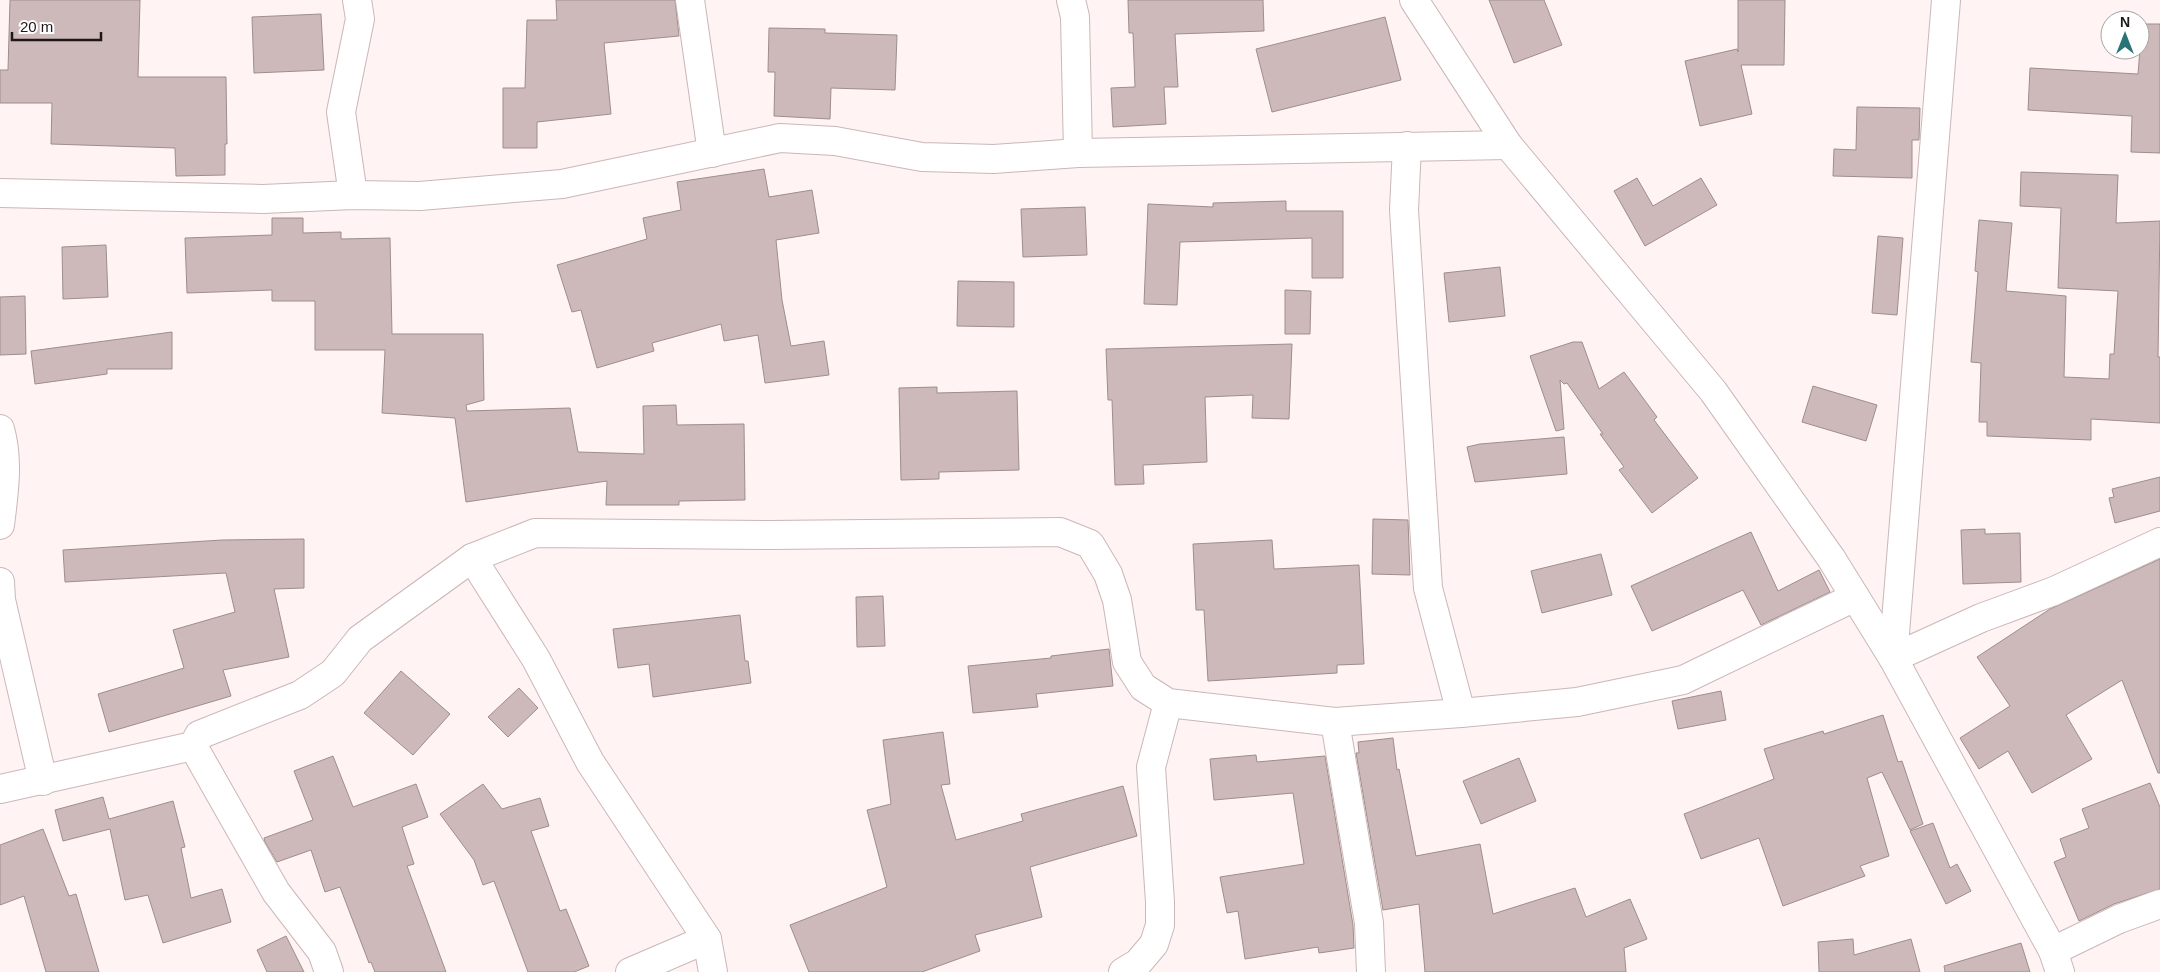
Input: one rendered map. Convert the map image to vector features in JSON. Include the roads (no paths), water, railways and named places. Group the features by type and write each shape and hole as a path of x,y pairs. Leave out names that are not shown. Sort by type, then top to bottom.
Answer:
{"street":[{"path":"353,195 340,112 360,19 357,0"},
{"path":"690,0 712,153"},
{"path":"1071,0 1075,17 1078,153"},
{"path":"1414,0 1508,145 1713,391 1825,550 1893,658 2056,962 2119,919 2160,904"},
{"path":"1893,658 1946,0"},
{"path":"0,193 263,199 353,195 420,196 562,184 780,138 836,141 922,157 994,159 1078,153 1508,145"},
{"path":"1406,146 1404,210 1428,588 1461,713"},
{"path":"0,429 3,441 6,478 0,525"},
{"path":"0,789 193,746 199,735 300,695 333,673 360,639 472,558 535,533 1060,532 1090,544 1108,574 1116,600 1127,662 1143,687 1168,703 1335,722 1577,702 1683,680 1855,597"},
{"path":"1893,658 1982,618 2054,591 2160,542"},
{"path":"472,558 536,658 590,762 707,939 713,972"},
{"path":"0,582 1,600 43,780"},
{"path":"1123,972 1138,963 1154,944 1160,925 1151,767 1168,703"},
{"path":"1335,722 1370,923 1371,972"},
{"path":"193,746 276,892 322,952 329,972"},
{"path":"630,972 707,939"}]}
